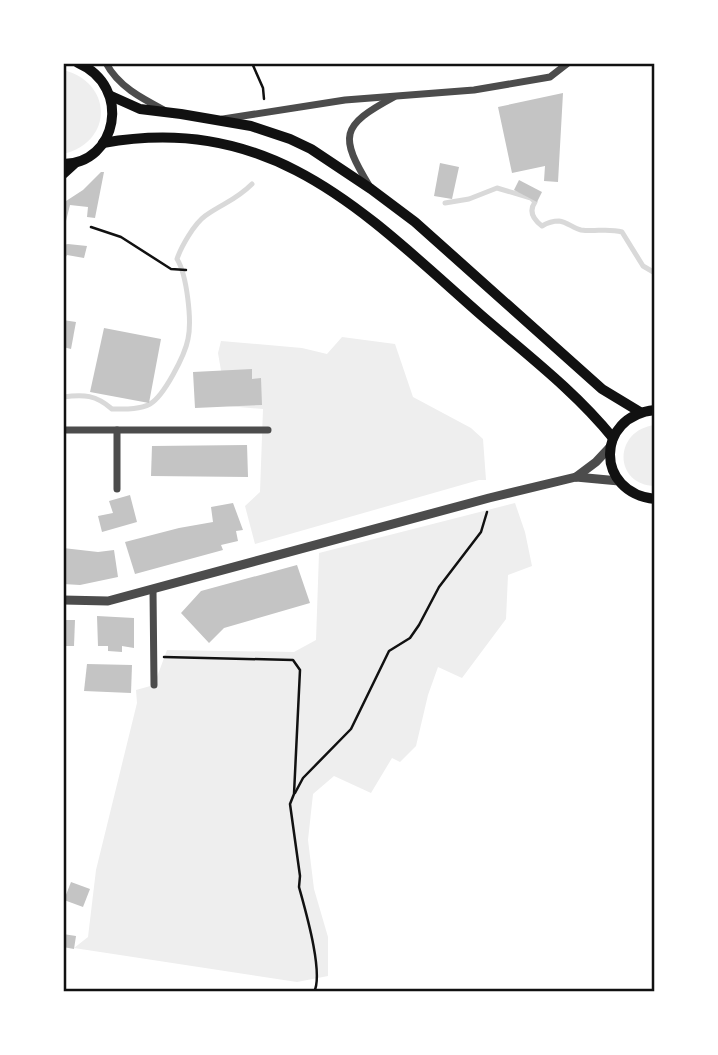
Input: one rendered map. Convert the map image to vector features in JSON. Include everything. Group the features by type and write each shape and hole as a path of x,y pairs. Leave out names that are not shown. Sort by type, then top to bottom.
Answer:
{"main road":[{"path":"78,63 102,80"},
{"path":"63,174 68,164 88,157 103,143 111,124 111,96 94,63"},
{"path":"111,96 139,109 251,126 311,149 371,188 463,264 602,389 640,412"},
{"path":"103,143 137,137 196,138 260,154 317,182 405,247 585,406 612,442"},
{"path":"655,410 640,412 619,427 612,442 610,458 619,481 629,491 643,498 655,499"}],"street":[{"path":"106,63 117,80 130,91 167,112"},
{"path":"217,120 345,100 474,90 550,78 568,63"},
{"path":"371,188 354,160 349,148 349,137 361,116 397,96"},
{"path":"63,430 268,430"},
{"path":"117,430 117,489"},
{"path":"576,477 596,462 612,442"},
{"path":"63,600 108,601 576,477 619,481"},
{"path":"153,590 154,685"}],"path":[{"path":"252,63 263,88 265,112"},
{"path":"91,227 121,237 178,271 186,270"},
{"path":"314,992 317,987 316,961 299,887 300,876 290,804 303,778 351,729 389,651 410,638 439,587 470,550 481,532 489,498"},
{"path":"154,657 293,660 300,670 294,794"}],"shaded area":[{"path":"63,70 91,86 101,112 99,125 92,138 63,154"},
{"path":"342,337 395,344 413,397 471,428 483,439 486,480 255,544 245,506 260,492 263,409 227,406 218,353 221,341 302,348 327,354"},
{"path":"655,425 655,486 641,483 631,477 625,468 624,457 625,446 631,436 641,429"},
{"path":"515,503 532,566 508,575 506,619 462,678 438,667 428,695 416,746 400,762 392,758 371,793 334,776 313,794 308,840 314,889 328,937 328,976 297,982 74,948 88,937 96,870 137,703 136,690 154,685 167,650 294,652 316,640 319,553"}],"building":[{"path":"563,93 558,182 544,181 545,166 512,173 498,107"},
{"path":"440,163 459,167 452,199 434,196"},
{"path":"104,172 95,218 87,217 88,207 70,205 63,233 63,203 83,190"},
{"path":"519,180 542,192 537,202 514,190"},
{"path":"63,245 87,246 84,258 67,255 63,262"},
{"path":"63,320 76,322 71,349 63,347"},
{"path":"104,328 161,339 149,403 90,392"},
{"path":"252,369 252,379 261,378 262,405 195,408 193,372"},
{"path":"247,445 248,477 151,476 152,446"},
{"path":"130,495 137,522 102,532 98,516 113,513 109,501"},
{"path":"233,503 243,530 236,531 238,541 221,545 223,550 135,574 125,542 213,522 211,507"},
{"path":"63,548 98,552 114,550 118,577 80,585 63,584"},
{"path":"297,565 310,603 224,628 209,643 181,613 201,591"},
{"path":"97,616 134,618 134,648 122,646 122,652 108,651 108,646 98,646"},
{"path":"63,620 75,620 74,646 63,646"},
{"path":"87,664 132,665 131,693 84,691"},
{"path":"71,882 90,889 83,907 64,900"},
{"path":"63,934 76,936 74,949 63,947"}],"waterway":[{"path":"63,397 89,397 112,409 141,407 156,400 183,355 188,339 188,298 184,276 177,259 179,254 188,236 201,220 252,184"},
{"path":"445,203 469,199 497,188 531,198 535,202 533,216 542,226 559,221 581,230 622,232 643,266 655,273"}]}
